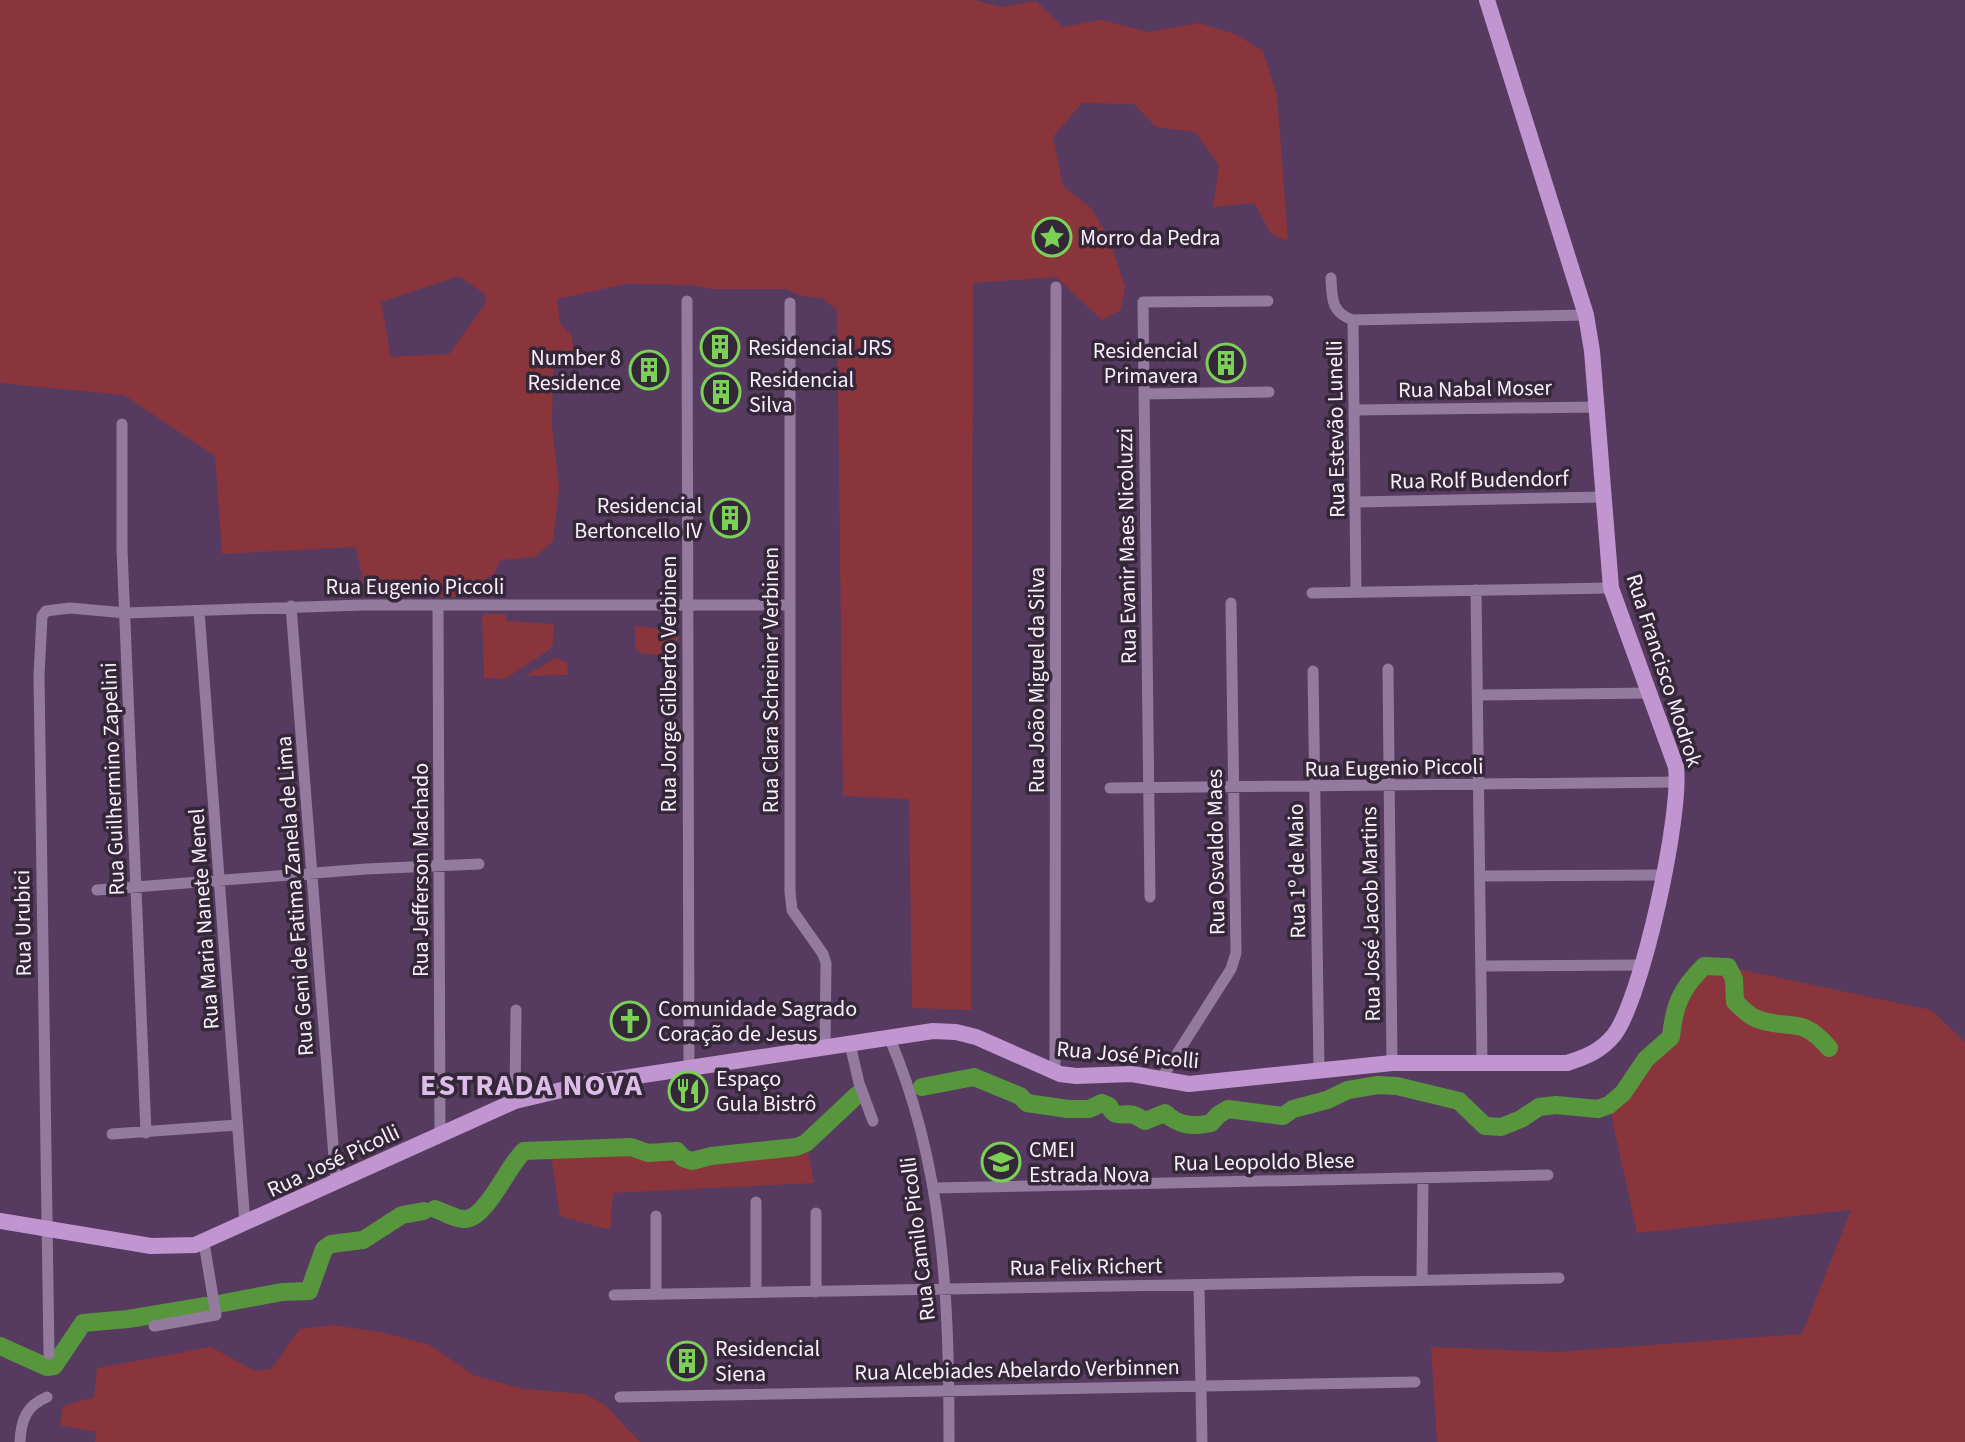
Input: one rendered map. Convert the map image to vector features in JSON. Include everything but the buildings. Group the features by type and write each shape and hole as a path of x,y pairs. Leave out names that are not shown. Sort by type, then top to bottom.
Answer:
{"street":[{"name":"Rua Francisco Modrok","path":"1482,1062 1567,1063 1588,1057 1601,1048 1621,1024 1642,965 1663,875 1678,782 1674,754 1611,588 1592,351 1586,315 1487,0"},
{"name":"Rua Estevão Lunelli","path":"1331,278 1334,309 1342,317 1353,320 1356,591"},
{"name":"Rua João Miguel da Silva","path":"1055,1073 1056,287"},
{"name":"Rua Jorge Gilberto Verbinen","path":"687,301 689,1068"},
{"name":"Rua Evanir Maes Nicoluzzi","path":"1150,897 1143,302 1268,301"},
{"name":"Rua Clara Schreiner Verbinen","path":"790,303 790,892 792,910 826,963 825,1047"},
{"path":"1353,320 1586,315"},
{"path":"1144,394 1269,392"},
{"name":"Rua Nabal Moser","path":"1355,410 1596,407"},
{"name":"Rua Guilhermino Zapelini","path":"122,424 122,549 146,1133"},
{"name":"Rua Rolf Budendorf","path":"1356,502 1603,497"},
{"path":"1312,593 1611,588"},
{"path":"1476,590 1482,1062"},
{"name":"Rua Osvaldo Maes","path":"1161,1079 1235,962 1231,603"},
{"name":"Rua Eugenio Piccoli","path":"42,616 46,611 57,608 126,613 291,606 790,605"},
{"name":"Rua Geni de Fatima Zanela de Lima","path":"291,606 336,1183"},
{"name":"Rua Jefferson Machado","path":"438,607 440,1134"},
{"name":"Rua Maria Nanete Menel","path":"199,611 245,1224"},
{"name":"Rua Urubici","path":"42,616 39,676 49,1354"},
{"name":"Rua José Jacob Martins","path":"1388,669 1392,1063"},
{"name":"Rua 1º de Maio","path":"1313,671 1319,1070"},
{"path":"1479,695 1651,693"},
{"name":"Rua Eugenio Piccoli","path":"1110,788 1678,782"},
{"path":"97,890 312,872 479,864"},
{"path":"1481,876 1663,875"},
{"path":"1481,966 1642,965"},
{"path":"515,1101 516,1010"},
{"name":"Rua José Picolli","path":"0,1221 151,1246 176,1247 204,1243 515,1101 570,1087 933,1031 956,1032 989,1042 1055,1073 1076,1076 1132,1074 1189,1084 1392,1063 1482,1062"},
{"name":"Rua Camilo Picolli","path":"889,1037 915,1107 934,1188 947,1288 949,1442"},
{"path":"850,1044 859,1083 873,1121"},
{"path":"112,1134 237,1125"},
{"name":"Rua Leopoldo Blese","path":"934,1188 1548,1175"},
{"path":"1422,1280 1423,1178"},
{"path":"753,1292 756,1202"},
{"path":"816,1213 816,1292"},
{"path":"653,1216 653,1294"},
{"path":"750,1226 753,1292"},
{"path":"154,1326 216,1315 204,1243"},
{"name":"Rua Felix Richert","path":"614,1295 1559,1278"},
{"path":"1199,1285 1202,1442"},
{"name":"Rua Alcebiades Abelardo Verbinnen","path":"620,1397 1415,1382"},
{"path":"20,1442 27,1410 47,1397"}],"shaded area":[{"path":"0,0 975,0 1000,7 1036,1 1063,27 1102,20 1147,32 1199,23 1235,34 1263,51 1277,96 1288,241 1272,235 1254,203 1213,207 1219,165 1195,132 1156,127 1134,104 1082,103 1053,137 1063,186 1091,208 1108,236 1125,287 1121,310 1102,320 1056,277 973,283 971,1010 912,1008 909,799 843,796 837,310 822,298 801,296 787,289 626,284 557,299 560,323 572,336 574,353 553,369 552,427 559,487 553,541 535,557 501,560 494,574 455,597 366,597 356,547 222,554 215,456 124,395 0,383","holes":["459,276 485,294 486,303 449,354 391,357 381,302"]},
{"path":"482,614 506,614 507,621 554,624 553,643 549,650 505,679 484,678"},
{"path":"635,626 675,630 678,634 677,655 643,654 635,648"},
{"path":"555,658 567,662 568,675 525,676"},
{"path":"1704,966 1728,967 1931,1010 1965,1042 1965,1442 1437,1442 1431,1347 1557,1352 1802,1334 1851,1210 1637,1233 1609,1105 1623,1093 1646,1059 1671,1037 1680,998"},
{"path":"806,1143 814,1183 613,1193 610,1230 560,1216 550,1148 631,1147 648,1153 677,1151 683,1158 693,1161"},
{"path":"333,1325 380,1332 430,1345 475,1376 524,1389 585,1394 605,1405 640,1442 95,1442 96,1432 60,1425 63,1406 94,1397 97,1368 211,1347 255,1371 271,1369 300,1329"}],"waterway":[{"path":"922,1087 974,1077 1020,1096 1027,1103 1068,1109 1089,1109 1102,1103 1117,1114 1134,1115 1145,1121 1165,1113 1176,1121 1192,1125 1211,1123 1228,1109 1283,1116 1293,1109 1327,1100 1348,1090 1378,1085 1397,1086 1459,1101 1485,1126 1501,1127 1539,1107 1556,1105 1598,1109 1609,1105 1623,1093 1646,1059 1671,1037 1680,998 1704,966 1728,967 1734,979 1735,1002 1752,1017 1801,1027 1819,1037 1829,1048"},
{"path":"435,1209 462,1219 474,1216 482,1210 524,1151 631,1147 648,1153 677,1151 683,1158 692,1161 711,1156 796,1147 806,1143 857,1095"},
{"path":"218,1304 282,1292 309,1291 324,1249 331,1244 363,1240 402,1215 424,1211"},
{"path":"0,1346 47,1367 54,1366 83,1323 206,1306"}],"place":[{"name":"Morro da Pedra","path":"1052,237"},
{"name":"Residencial JRS","path":"720,347"},
{"name":"Residencial Primavera","path":"1226,363"},
{"name":"Number 8 Residence","path":"649,370"},
{"name":"Residencial Silva","path":"721,392"},
{"name":"Residencial Bertoncello IV","path":"730,518"},
{"name":"Comunidade Sagrado Coração de Jesus","path":"630,1021"},
{"name":"Espaço Gula Bistrô","path":"688,1091"},
{"name":"CMEI Estrada Nova","path":"1001,1162"},
{"name":"Residencial Siena","path":"687,1361"}],"district":[{"name":"ESTRADA NOVA","path":"532,1085"}]}
